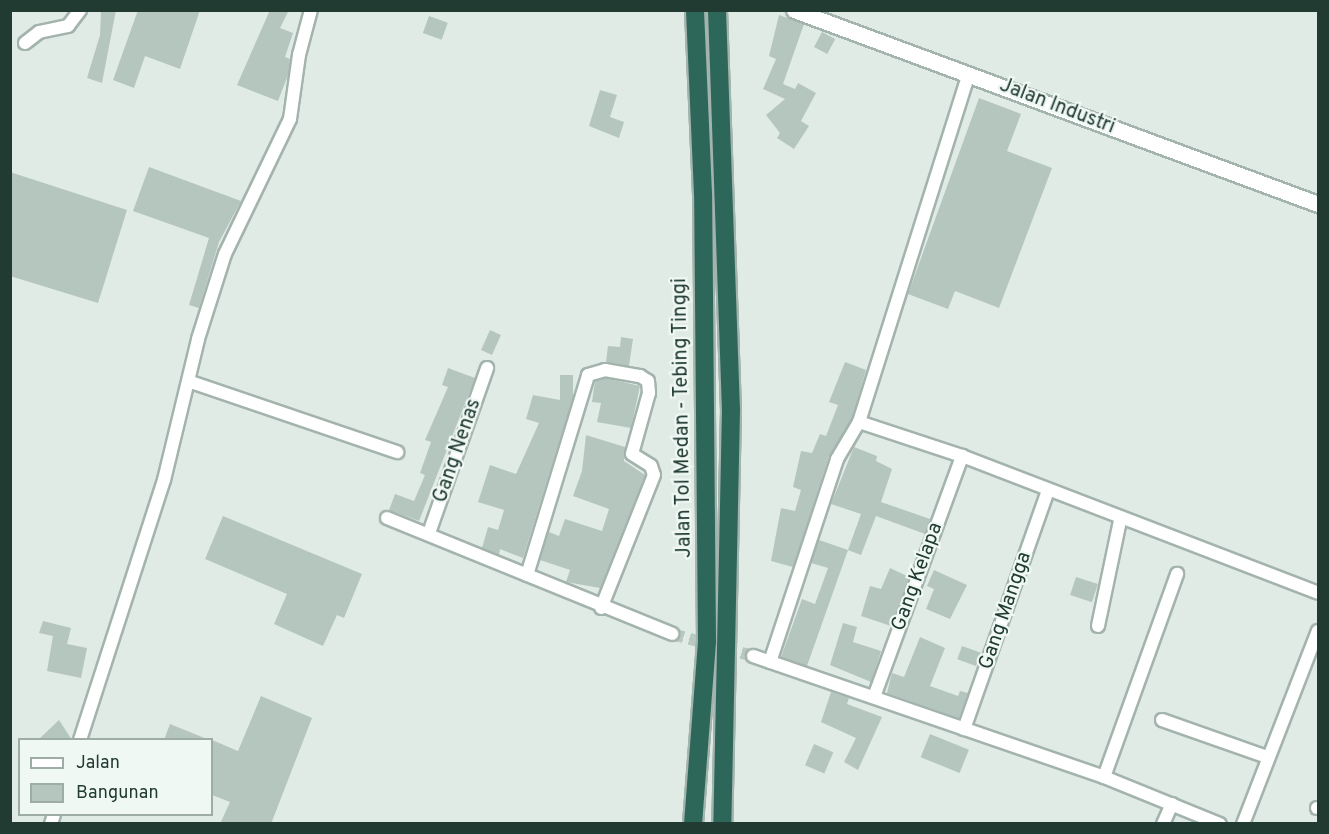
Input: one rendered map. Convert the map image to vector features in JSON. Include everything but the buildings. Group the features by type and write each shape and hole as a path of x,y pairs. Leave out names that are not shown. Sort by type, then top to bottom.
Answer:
{"highway":[{"name":"Jalan Tol Medan - Tebing Tinggi","path":"693,824 708,606 703,194 695,10"},
{"path":"717,10 730,410 722,824"}],"street":[{"path":"25,43 39,32 68,26 80,10"},
{"path":"81,738 164,480 191,382 198,339 225,254 290,119 311,10"},
{"name":"Jalan Industri","path":"794,10 1318,204"},
{"path":"770,662 837,459 859,422 969,74"},
{"name":"Gang Nenas","path":"429,533 487,368"},
{"path":"527,575 590,372 605,370 640,376 649,388 632,454 651,466 654,475 601,608"},
{"path":"191,382 397,452"},
{"path":"859,422 962,456 1047,493 1318,593"},
{"name":"Gang Kelapa","path":"873,697 962,456"},
{"name":"Gang Mangga","path":"964,729 1047,493"},
{"path":"387,518 429,533 601,608 672,634"},
{"path":"1098,626 1120,521"},
{"path":"1104,777 1177,574"},
{"path":"1243,824 1267,757 1318,631"},
{"path":"753,656 1104,777 1220,824"},
{"path":"1162,720 1267,757"},
{"path":"1163,824 1172,804"}],"tunnel":[{"path":"672,634 753,656"}]}
